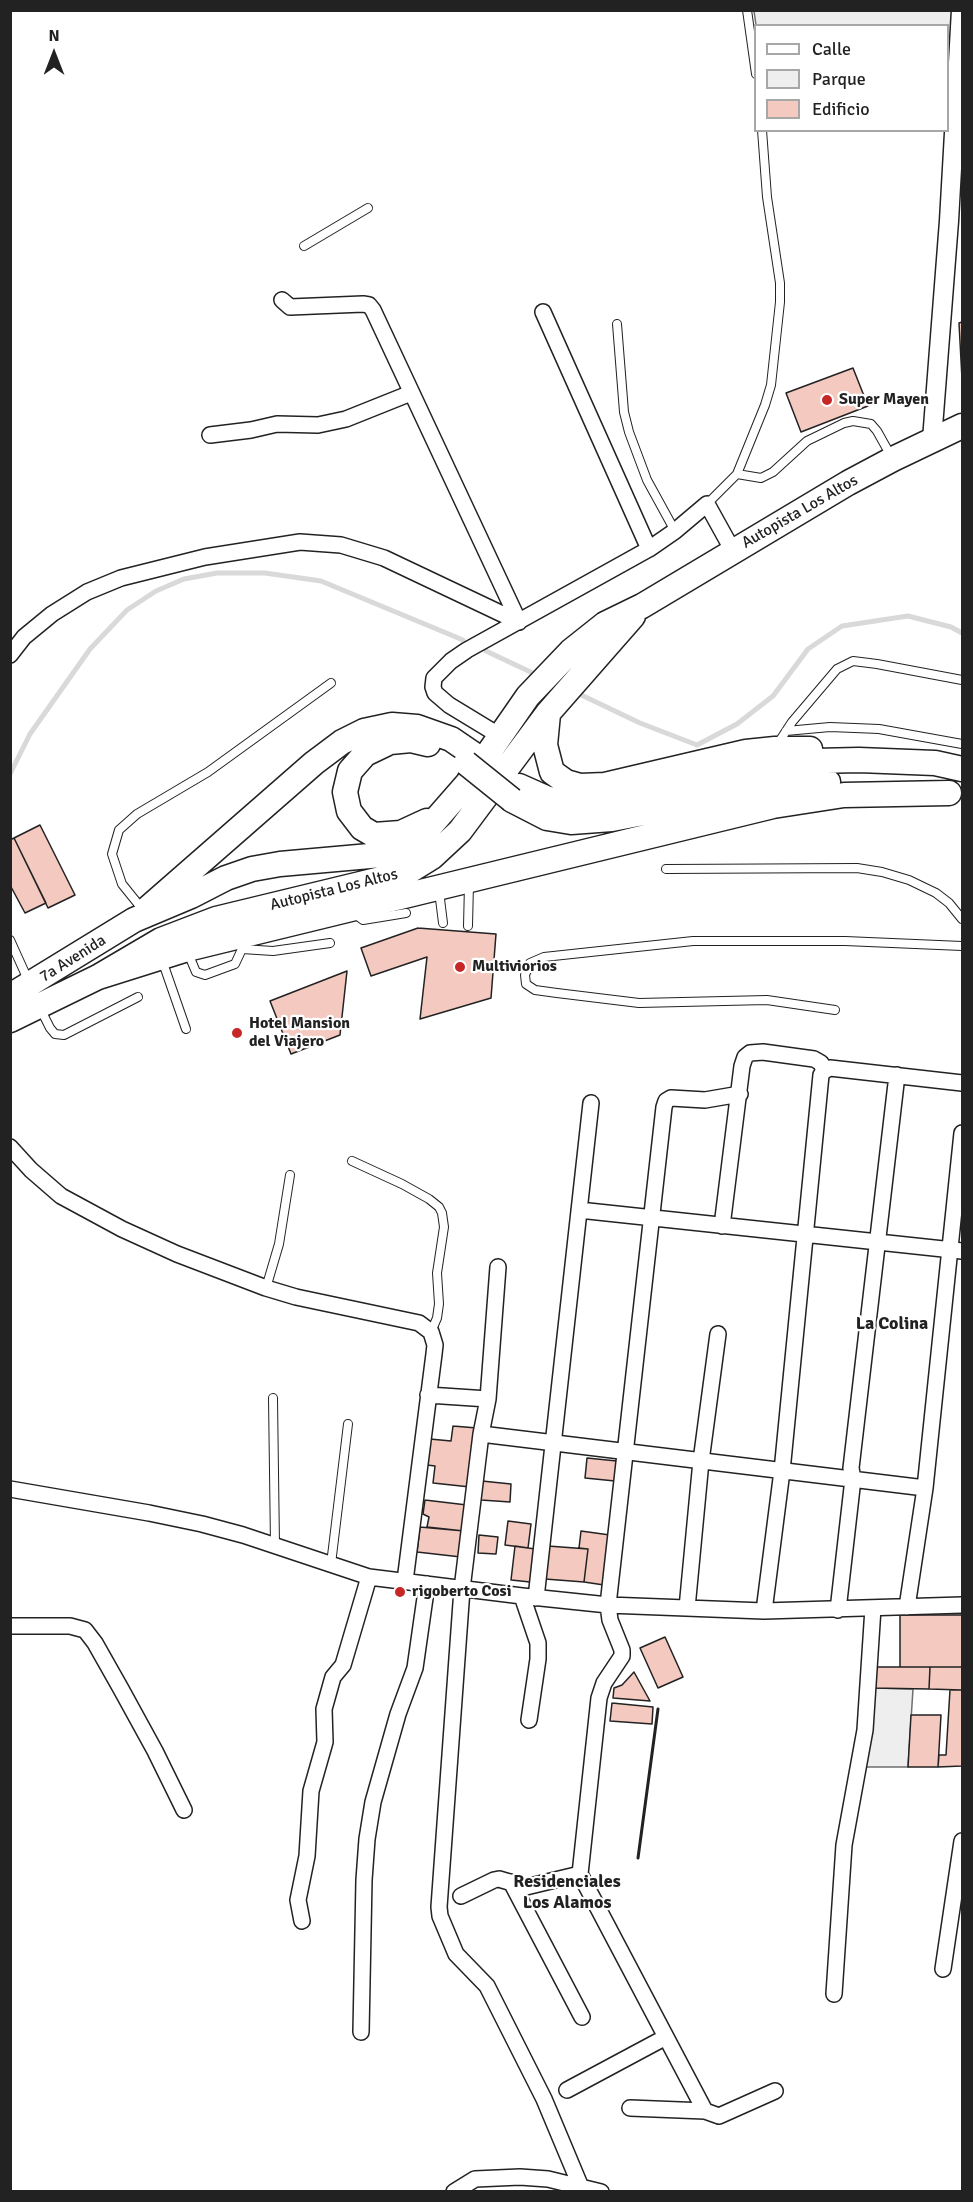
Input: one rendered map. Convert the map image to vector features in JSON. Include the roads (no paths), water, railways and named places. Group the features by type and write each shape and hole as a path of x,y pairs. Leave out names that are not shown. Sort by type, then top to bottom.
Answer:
{"main road":[{"name":"Autopista Los Altos","path":"139,916 252,869 280,864 381,855 403,850 418,840 467,784 528,696 571,651 605,624 642,606 892,459 963,426"},
{"name":"Autopista Los Altos","path":"98,977 160,940 216,919 381,879 411,870 432,857 460,831 550,711 642,606"},
{"path":"550,711 545,745 552,772 566,782 580,786 605,785 746,752 781,740 963,769"},
{"path":"139,916 177,880 314,763 342,742 364,731 392,725 417,727 451,739 470,759 547,818 571,822 612,819 777,787 826,782 878,782 912,785 956,794"},
{"path":"440,815 401,833 374,835 362,828 349,810 345,792 350,771 365,754 390,742 411,740 433,745 470,759"},
{"path":"515,793 583,805 600,804 744,770 815,761 934,763"},
{"path":"98,977 187,949 241,943 354,907 773,806 844,795 956,794"},
{"name":"7a Avenida","path":"10,1020 27,996 139,916"},
{"name":"7a Avenida","path":"27,996 98,977"}],"street":[{"path":"932,440 949,221 961,10"},
{"path":"282,300 287,306 295,307 369,305 373,310 519,622"},
{"path":"543,312 648,549"},
{"path":"210,435 277,424 318,424 337,421 411,393"},
{"path":"500,736 440,699 435,693 433,683 438,674 451,661 648,549 675,531 707,504 733,551"},
{"path":"10,655 17,640 52,614 87,592 121,578 205,557 300,542 341,545 384,558 519,622"},
{"path":"722,1226 743,1061 750,1053 756,1052 814,1059 821,1063 824,1071"},
{"path":"764,1611 782,1471 820,1079 824,1071 830,1068 963,1083"},
{"path":"838,1610 853,1479 851,1468 897,1075"},
{"path":"705,2111 580,1874 599,1698 604,1683 622,1656 622,1650 610,1620 608,1605 666,1101 671,1098 705,1100 740,1094"},
{"path":"528,1719 538,1659 538,1643 529,1597 554,1443 591,1104"},
{"path":"907,1607 956,1251 963,1133"},
{"path":"10,1147 47,1186 77,1206 177,1254 266,1288 297,1297 419,1323 431,1332 435,1345 405,1581"},
{"path":"579,1210 956,1251"},
{"path":"498,1267 488,1399 481,1434 462,1589 439,1907 440,1917 456,1954 487,1986 544,2099 580,2185"},
{"path":"687,1608 701,1461 718,1334"},
{"path":"428,1395 488,1399"},
{"path":"481,1434 925,1488"},
{"path":"10,1489 149,1513 212,1527 369,1577 462,1589 608,1605 764,1611 963,1605"},
{"path":"302,1921 298,1900 307,1856 311,1791 325,1742 324,1709 333,1677 342,1665 369,1577"},
{"path":"361,2032 367,1839 373,1802 398,1714 415,1668 427,1584"},
{"path":"834,1994 844,1845 865,1730 873,1608"},
{"path":"10,1626 70,1626 85,1630 127,1699 184,1810"},
{"path":"943,1969 963,1841"},
{"path":"461,1896 499,1879 526,1887 580,1874"},
{"path":"511,1882 582,2017"},
{"path":"567,2090 666,2037"},
{"path":"630,2108 705,2111 719,2116 776,2091"},
{"path":"454,2192 475,2179 493,2177 548,2179 601,2192"}],"lane":[{"path":"747,10 754,60"},
{"path":"707,504 737,474 758,425 771,385 780,302 778,266 767,197 762,132"},
{"path":"304,246 368,208"},
{"path":"617,324 624,412 628,432 647,480 675,531"},
{"path":"737,474 760,478 773,472 807,441 853,421 871,424 877,430 892,459"},
{"path":"781,740 837,669 853,661 963,680"},
{"path":"139,916 122,884 112,854 119,830 137,814 208,772 331,683"},
{"path":"781,740 830,727 879,729 963,744"},
{"path":"666,869 865,869 909,880 936,893 949,903 963,919"},
{"path":"468,927 469,879"},
{"path":"438,886 442,924"},
{"path":"354,907 356,914 363,920 406,913"},
{"path":"10,940 27,996 55,1034 64,1035 138,997"},
{"path":"835,1010 767,1000 639,1003 536,990 526,984 525,975 530,963 544,957 693,941 845,941 963,946"},
{"path":"241,943 273,951 330,943"},
{"path":"161,958 186,1029"},
{"path":"352,1161 429,1199 442,1213 444,1227 437,1273 439,1304 437,1318 431,1332"},
{"path":"266,1288 277,1255 290,1175"},
{"path":"273,1398 275,1546"},
{"path":"331,1564 348,1424"}],"waterway":[{"path":"10,774 30,734 90,649 127,610 156,591 184,579 217,573 265,573 321,581 463,640"},
{"path":"575,692 640,723 697,745 737,724 773,696 808,649 842,626 908,616 951,627 962,633"},
{"path":"486,651 539,676"}],"place":[{"name":"Super Mayen","path":"827,400"},
{"name":"Multiviorios","path":"460,967"},
{"name":"Hotel Mansion del Viajero","path":"237,1033"},
{"name":"rigoberto Cosi","path":"400,1592"}],"district":[{"name":"La Colina","path":"892,1324"},
{"name":"Residenciales Los Alamos","path":"567,1892"}]}
